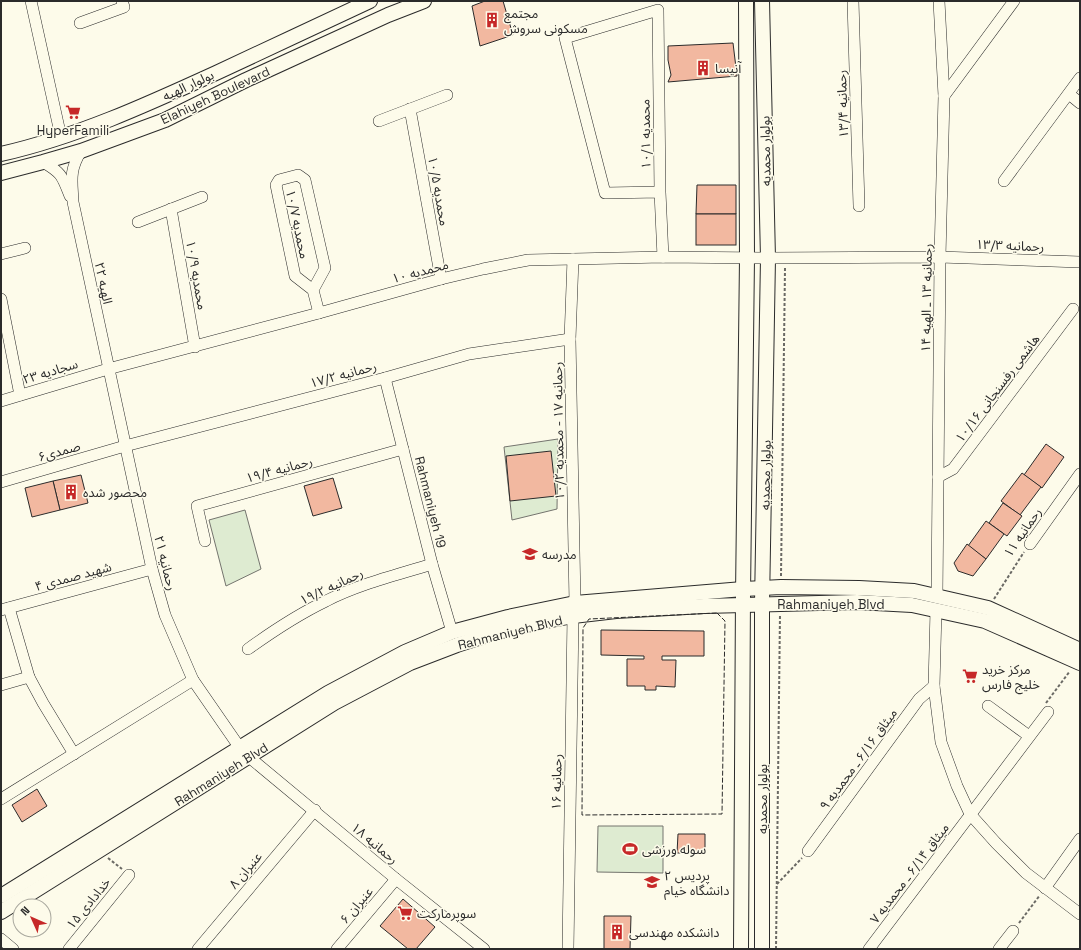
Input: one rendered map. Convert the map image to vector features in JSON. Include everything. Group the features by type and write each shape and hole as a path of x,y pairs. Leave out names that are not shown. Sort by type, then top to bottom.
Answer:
{"main road":[{"name":"بولوار الهیه","path":"1,154 61,137 157,100 370,1"},
{"name":"Elahiyeh Boulevard","path":"1,173 43,162 165,120 246,80 388,15 424,1"},
{"name":"بولوار محمدیه","path":"741,949 742,605 747,258 746,1"},
{"name":"بولوار محمدیه","path":"762,1 768,258 762,604 762,949"},
{"name":"Rahmaniyeh Blvd","path":"1,912 100,851 328,693 404,652 452,632 508,617 743,589 781,587 859,588 914,591 937,603 1079,658"},
{"name":"Rahmaniyeh Blvd","path":"1,896 244,752 410,663 494,633 535,623 574,610 616,611 762,604 857,602 912,605 937,603 988,608 1079,658"}],"street":[{"path":"31,1 61,137"},
{"path":"80,23 124,7 122,1"},
{"name":"رحمانیه ۱۳/۴","path":"854,1 859,206"},
{"name":"رحمانیه ۱۳ ـ الهیه ۱۴","path":"939,1 944,96 940,257 937,603 934,686 941,742 957,786 970,814 1026,873 1080,914"},
{"path":"944,96 1014,1"},
{"name":"محمدیه ۱۰/۱","path":"660,192 605,193 565,38 658,10 660,192 663,257"},
{"path":"1004,181 1080,78"},
{"path":"1068,94 1080,103"},
{"path":"379,121 447,95"},
{"name":"محمدیه ۱۰/۵","path":"410,109 441,279"},
{"path":"73,202 72,172 74,162 80,150"},
{"path":"43,162 61,175 73,202"},
{"name":"محمدیه ۱۰/۷","path":"298,175 305,180 325,268 313,290 295,276 276,185 279,180 298,175"},
{"path":"138,222 202,197"},
{"name":"الهیه ۲۲","path":"73,202 108,369"},
{"name":"محمدیه ۱۰/۹","path":"171,209 195,347"},
{"path":"1,254 25,248"},
{"name":"محمدیه ۱۰","path":"108,369 319,314 441,279 528,260 663,257 768,258"},
{"name":"رحمانیه ۱۳/۳","path":"768,258 940,257 1080,262"},
{"name":"رحمانیه ۱۷ - محمدیه ۱۰/۲","path":"573,259 570,339 574,610"},
{"path":"313,290 319,314"},
{"path":"1,299 20,395"},
{"name":"هاشمی رفسنجانی ۱۰/۱۶","path":"938,477 953,469 1073,309"},
{"name":"رحمانیه ۱۷/۲","path":"125,446 385,378 469,354 570,339"},
{"name":"سجادیه ۲۳","path":"1,401 108,369"},
{"name":"رحمانیه ۲۱","path":"108,369 152,569 165,615 193,680 244,752"},
{"name":"Rahmaniyeh 19","path":"385,378 432,564 452,632"},
{"name":"صمدی۶","path":"1,482 125,446"},
{"name":"رحمانیه ۱۹/۴","path":"205,541 197,506 403,449"},
{"name":"رحمانیه ۱۱","path":"1030,544 1080,474"},
{"name":"رحمانیه ۱۹/۲","path":"248,649 273,631 326,601 374,581 432,564"},
{"name":"شهید صمدی ۴","path":"5,609 152,569"},
{"path":"5,609 29,677 74,754"},
{"name":"رحمانیه ۱۶","path":"568,949 574,610"},
{"path":"1,685 29,677"},
{"path":"1,799 193,680"},
{"name":"میثاق ۶/۱۶ ـ محمدیه ۹","path":"808,851 919,699 934,686"},
{"path":"988,706 1029,736"},
{"name":"میثاق ۶/۱۴ ـ محمدیه ۷","path":"869,949 1048,712"},
{"name":"رحمانیه ۱۸","path":"244,752 396,879 484,949"},
{"name":"عنبران ۸","path":"198,949 314,810"},
{"path":"1045,888 1080,839"},
{"name":"خدادادی ۱۵","path":"69,949 129,875"},
{"name":"عنبران ۶","path":"337,949 396,879"},
{"path":"999,949 1013,931"},
{"path":"1,939 13,949"}],"path":[{"name":"رحمانیه ۱۱","path":"988,608 1030,544"},
{"path":"1048,712 1043,708 1079,658"},
{"path":"100,851 129,875"},
{"path":"777,884 808,851"},
{"path":"1013,931 1045,888"}],"green space":[{"path":"558,439 557,509 512,520 504,447"},
{"path":"245,510 261,569 226,586 209,520"},
{"name":"سوله ورزشی","path":"598,826 663,826 663,873 597,872"}],"building":[{"name":"مجتمع مسکونی سروش","path":"485,1 503,1 513,35 480,46 472,6"},
{"name":"آنیسا","path":"733,43 737,76 668,82 671,75 668,60 668,46"},
{"path":"697,185 736,185 736,214 696,214"},
{"path":"696,214 736,214 736,245 696,245"},
{"path":"1046,444 1064,457 1042,488 1024,475"},
{"path":"551,451 556,496 510,501 506,456"},
{"path":"1022,473 1041,487 1020,515 1001,501"},
{"name":"محصور شده","path":"81,475 88,503 60,510 53,481"},
{"path":"333,478 342,508 313,516 304,486"},
{"path":"53,481 60,510 32,517 25,488"},
{"path":"1003,503 1022,516 1007,536 989,523"},
{"path":"986,521 1004,534 986,559 968,546"},
{"path":"967,544 986,559 973,576 958,571 954,563"},
{"path":"601,630 704,631 704,656 662,656 662,660 676,660 675,687 656,686 656,690 645,690 645,686 627,686 627,659 644,659 644,656 601,655"},
{"path":"37,789 47,806 22,822 12,805"},
{"path":"678,834 705,834 705,853 677,853"},
{"name":"سوپرمارکت","path":"403,899 435,927 416,949 408,949 380,926"},
{"name":"دانشکده مهندسی","path":"604,916 631,916 630,949 604,949"}],"fence":[{"path":"717,613 725,621 722,814 582,815 583,628 589,619 717,613"}],"place":[{"name":"مجتمع مسکونی سروش","path":"492,20"},
{"name":"آنیسا","path":"703,68"},
{"name":"HyperFamili","path":"73,112"},
{"name":"محصور شده","path":"71,492"},
{"name":"مدرسه","path":"530,554"},
{"name":"مرکز خرید خلیج فارس","path":"970,676"},
{"name":"سوله ورزشی","path":"630,849"},
{"name":"پردیس ۲ دانشگاه خیام","path":"652,882"},
{"name":"سوپرمارکت","path":"405,913"},
{"name":"دانشکده مهندسی","path":"617,932"}]}
